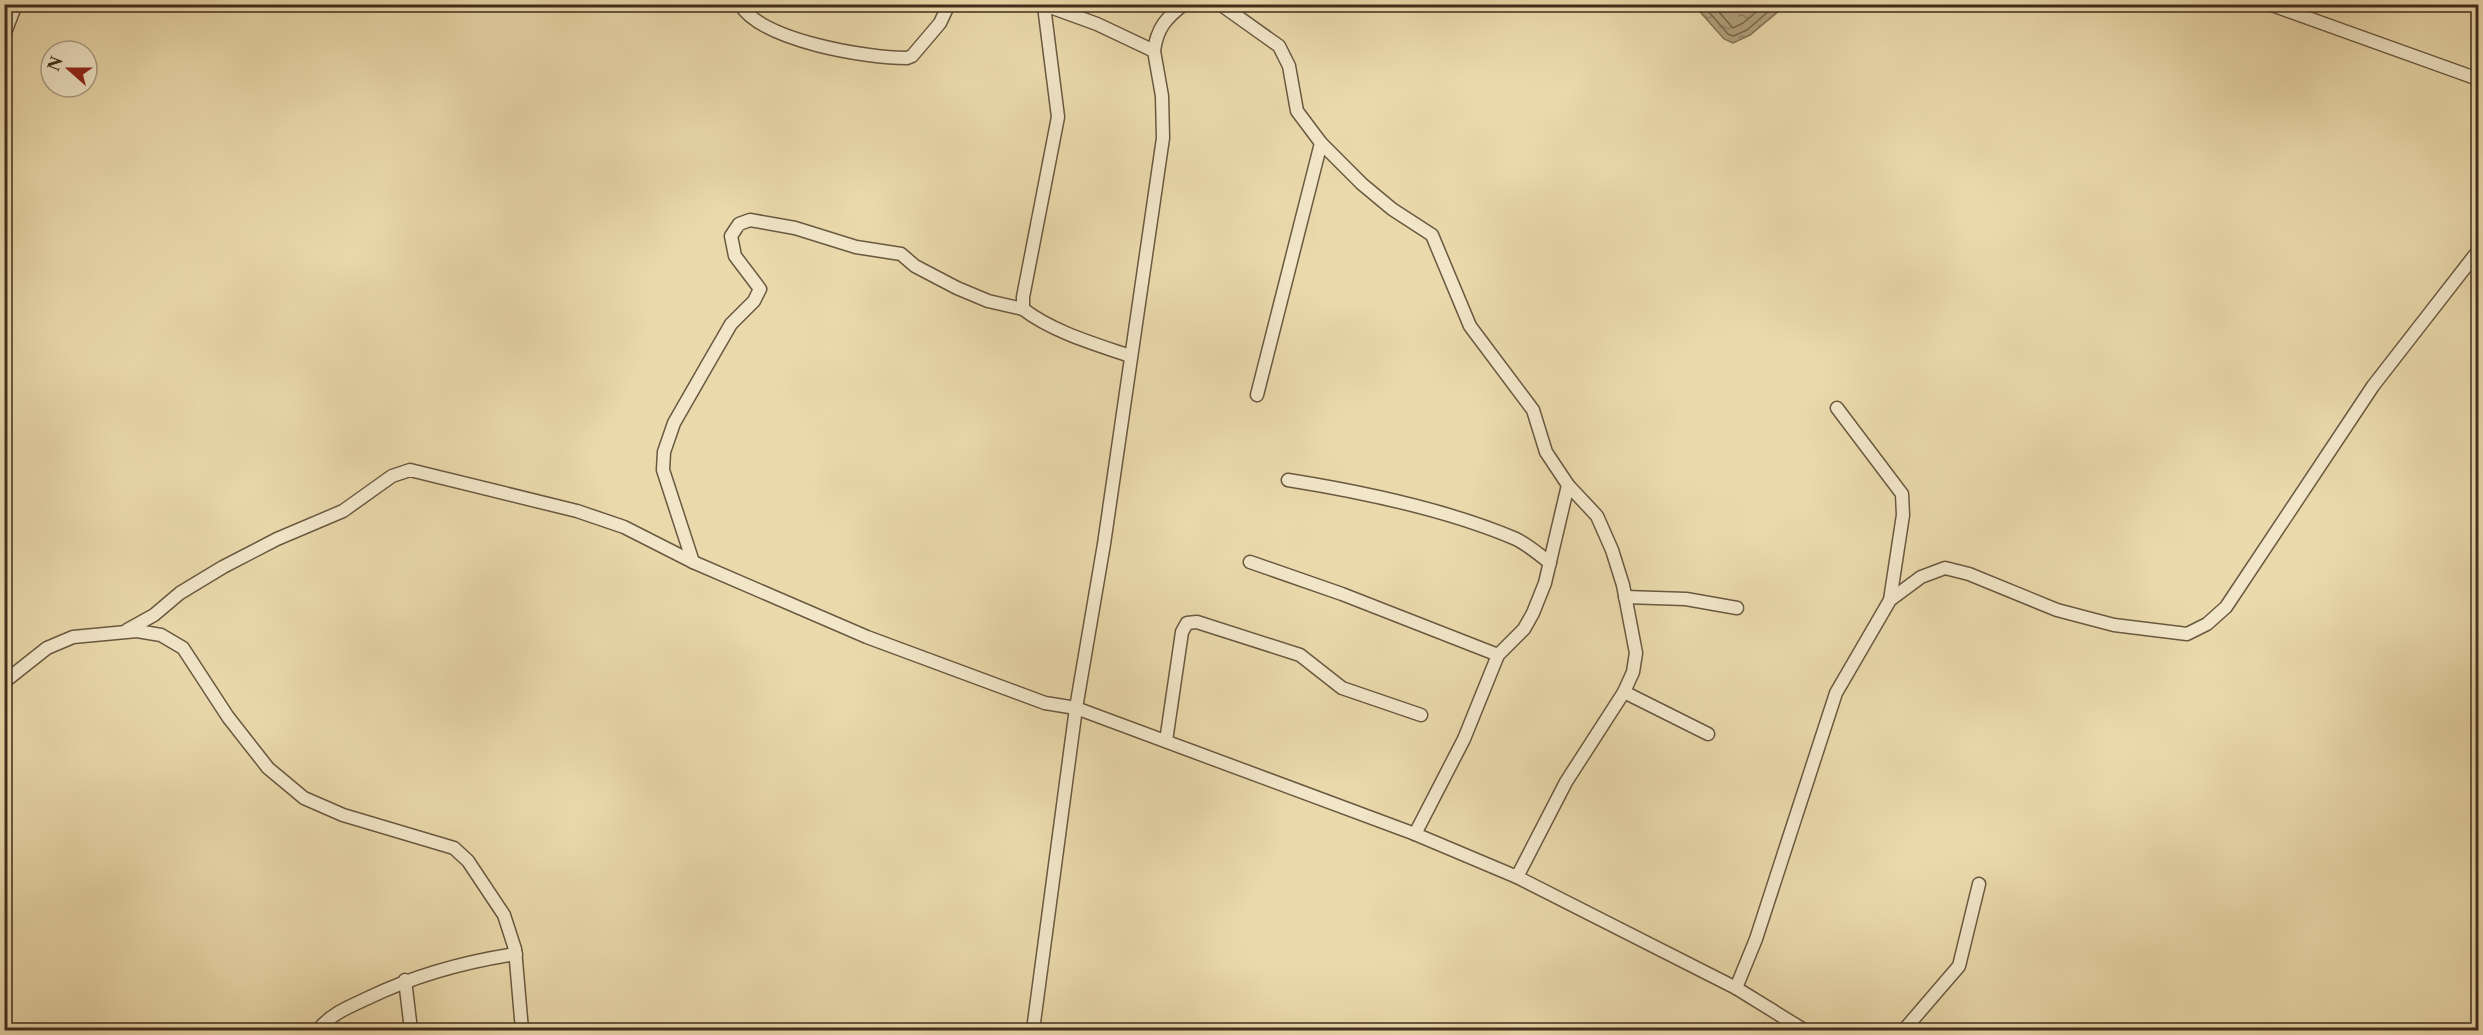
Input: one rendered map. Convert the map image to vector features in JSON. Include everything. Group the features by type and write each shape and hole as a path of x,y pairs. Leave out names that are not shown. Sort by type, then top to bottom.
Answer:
{"street":[{"path":"4,35 16,4"},
{"path":"740,4 747,14 793,39 900,58 912,56 940,23 949,4"},
{"path":"1033,1030 1076,708 1104,544 1163,138 1161,96 1154,51 1156,36 1162,23 1184,4"},
{"path":"1220,4 1279,46 1289,66 1297,111 1321,143 1362,184 1392,209 1432,235 1470,326 1533,410 1546,452 1568,485 1597,516 1612,550 1625,597 1635,654 1633,672 1624,692 1566,782 1517,877"},
{"path":"2269,4 2478,79"},
{"path":"1023,309 1023,297 1043,184 1058,117 1043,5 1097,24 1154,51"},
{"path":"1257,395 1321,143"},
{"path":"693,562 663,470 664,452 674,423 731,324 754,301 760,289 735,256 731,236 739,224 750,220 795,228 856,247 901,254 915,266 957,288 988,301 1023,309 1083,340 1130,356"},
{"path":"1890,600 1921,577 1946,568 1969,574 2057,610 2114,625 2187,634 2207,624 2226,608 2373,386 2478,251"},
{"path":"1736,988 1756,939 1836,693 1890,600 1903,515 1902,494 1837,408"},
{"path":"127,630 154,615 180,592 223,567 277,539 343,511 392,476 410,470 577,511 624,527 693,562 879,641 1045,703 1076,708 1415,834 1517,877 1736,988 1804,1030"},
{"path":"1287,480 1352,490 1452,518 1518,540 1550,563"},
{"path":"1415,834 1464,739 1498,655 1524,629 1545,583 1556,528 1568,485"},
{"path":"1250,562 1342,594 1498,655"},
{"path":"1625,597 1686,599 1737,608"},
{"path":"1166,741 1182,632 1187,623 1208,625 1300,655 1342,688 1421,715"},
{"path":"4,682 47,648 73,637 127,630 161,635 183,648 197,666 228,717 268,768 304,798 343,815 454,848 468,861 504,915 516,954 522,1030"},
{"path":"1624,692 1707,734"},
{"path":"1904,1030 1959,966 1979,884"},
{"path":"318,1030 335,1014 405,980 465,962 516,954"},
{"path":"405,980 411,1030"}],"water":[{"path":"1694,5 1786,5 1750,35 1733,43 1724,39"}]}
